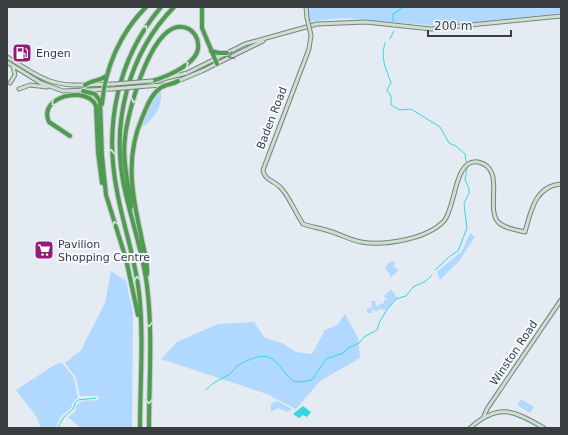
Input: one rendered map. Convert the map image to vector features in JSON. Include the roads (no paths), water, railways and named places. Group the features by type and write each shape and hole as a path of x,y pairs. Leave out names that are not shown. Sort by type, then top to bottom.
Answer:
{"highway":[{"path":"101,113 103,90 107,75 122,38 146,7"},
{"path":"140,428 141,329 137,278 114,176 112,159 112,124 116,96 129,58 144,29 161,7"},
{"path":"147,285 123,180 120,159 120,132 124,102 131,76 145,46 157,26 174,7"},
{"path":"202,7 202,28 216,62"},
{"path":"132,220 125,173 124,150 126,130 133,102 148,61 162,36 174,27 180,27 191,31 196,37 199,45 194,58 168,75 152,80"},
{"path":"211,51 221,54 227,53"},
{"path":"85,85 100,80 107,75"},
{"path":"149,428 146,262 132,189 132,154 139,126 153,96 161,87 178,81"},
{"path":"83,91 93,93 98,96 100,101 102,156 106,195"},
{"path":"70,136 50,122 47,113 48,109 54,101 63,97 88,96 93,100 96,106 100,174 130,270 141,329"}],"main road":[{"name":"Baden Road","path":"306,7 311,35 309,49 263,170 265,176 282,189 303,224 362,242 394,242 430,231 444,221 450,211 459,174 465,166 474,162 484,165 491,173 494,182 495,216 499,223 505,227 525,232 536,197 542,191 561,184"},
{"path":"7,57 50,82 67,85 114,84 181,75 216,62 227,53 245,44 303,27 328,23 366,22 432,29 561,16"},
{"path":"7,62 49,87 63,92 148,86 178,81 268,38"},
{"path":"10,83 15,74 13,66"},
{"path":"19,89 30,84 49,87"},
{"name":"Winston Road","path":"484,416 487,409 561,300"},
{"path":"470,428 484,416 503,412 515,413 544,428"}],"water":[{"path":"303,406 311,412 307,417 303,415 299,418 293,414"}],"waterway":[{"path":"393,21 393,14 404,7"},
{"path":"390,39 394,31"},
{"path":"385,43 383,59 391,83 387,90 391,96 391,105 400,110 411,109 440,127 449,143 456,146 465,154 466,161"},
{"path":"435,270 450,256 458,251 467,228 464,204 469,192 465,180 467,168"},
{"path":"206,390 212,384 231,373 237,366 249,360 264,356 272,359 278,364 293,381 301,382 312,380 326,359 343,353 348,348 359,343 364,337 377,330 386,311 396,299 406,296 413,287 426,281 432,275"},
{"path":"58,428 63,418 73,409 78,400 96,398"}],"place":[{"name":"Engen","path":"22,53"},
{"name":"Pavilion Shopping Centre","path":"44,250"}]}
